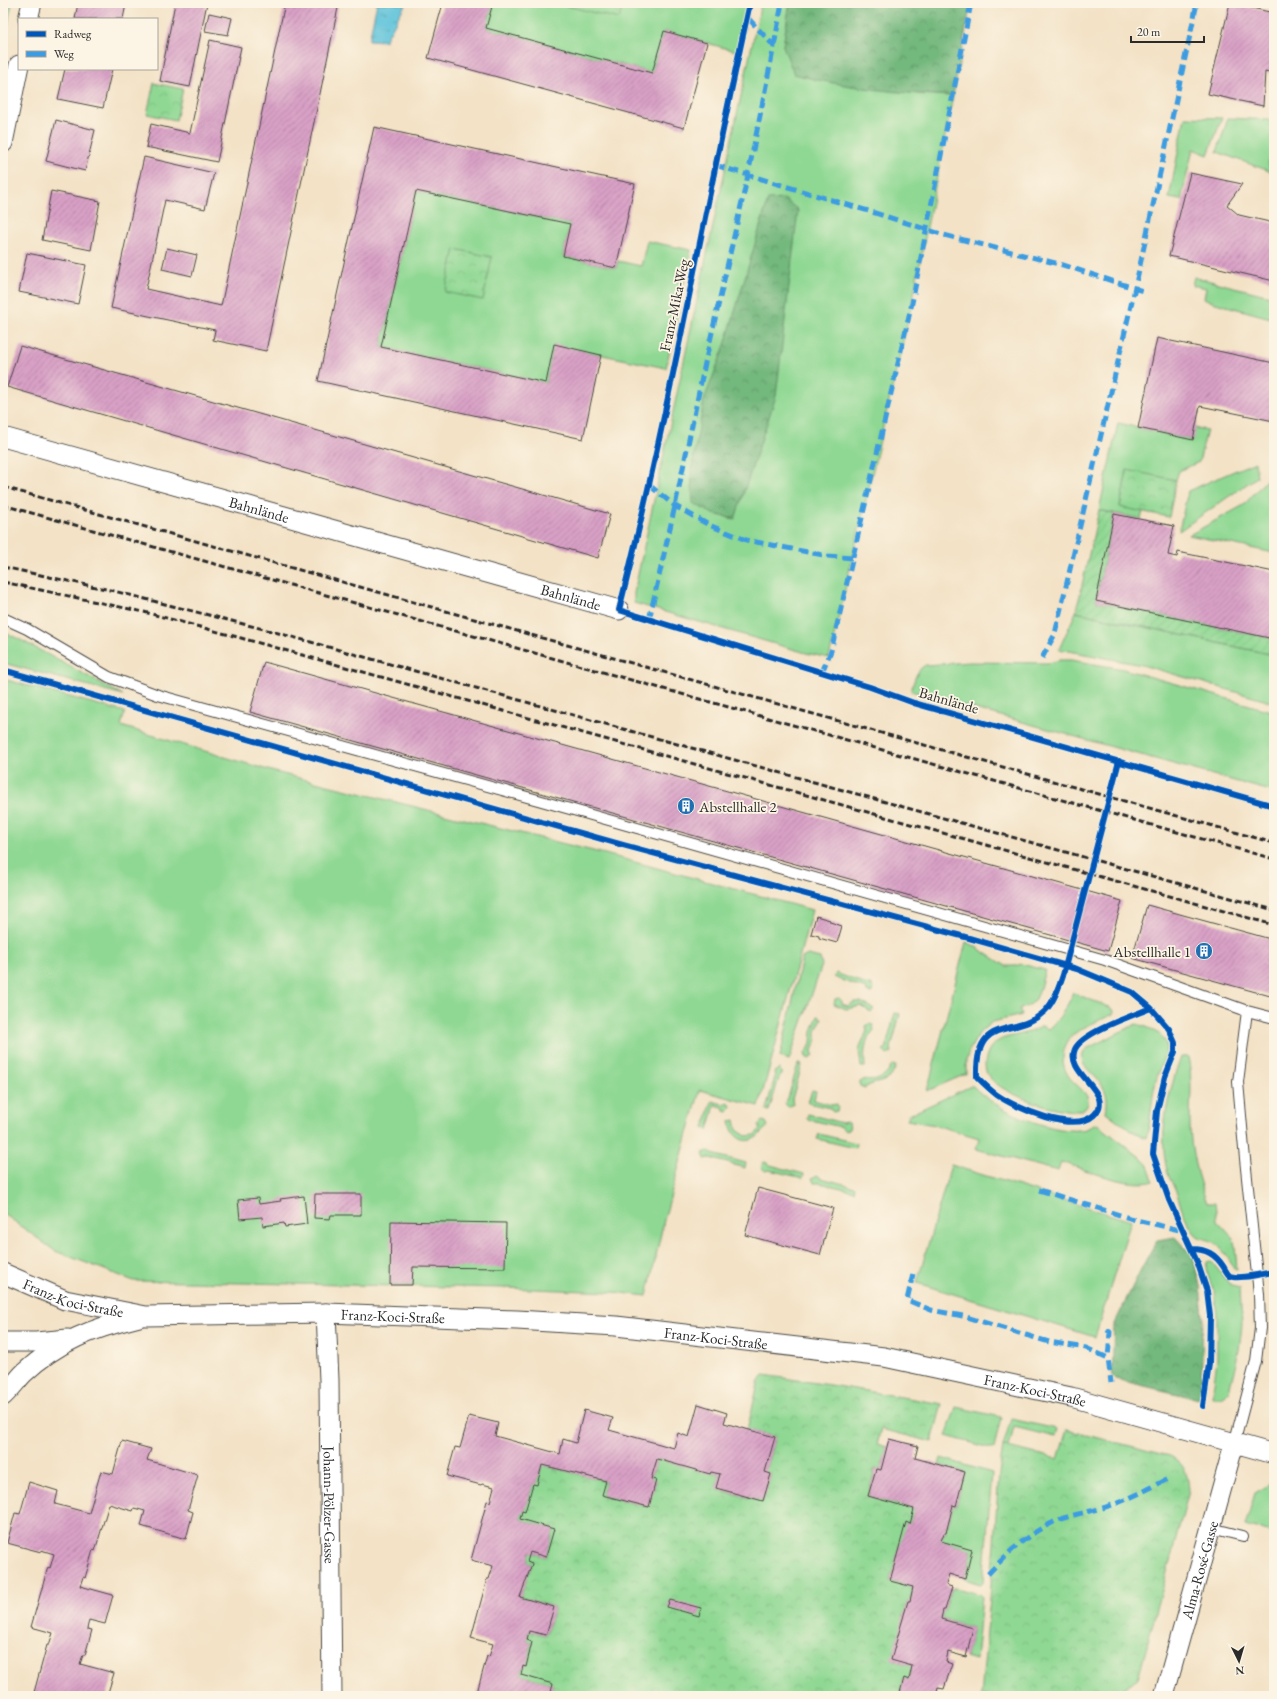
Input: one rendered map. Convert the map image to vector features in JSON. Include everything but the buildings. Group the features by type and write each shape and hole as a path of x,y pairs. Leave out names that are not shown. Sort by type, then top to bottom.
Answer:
{"street":[{"path":"28,18 32,3"},
{"path":"3,143 18,70"},
{"name":"Bahnlände","path":"3,437 619,610"},
{"name":"Franz-Koci-Straße","path":"3,1273 65,1300 146,1316 326,1313 517,1320 616,1326 884,1357 1071,1397 1274,1454"},
{"name":"Johann-Pölzer-Gasse","path":"326,1313 329,1380 332,1696"},
{"name":"Franz-Koci-Straße","path":"3,1396 23,1374 47,1354 73,1338 97,1328 146,1316"},
{"name":"Franz-Koci-Straße","path":"3,1342 36,1342 73,1338"},
{"name":"Alma-Rosé-Gasse","path":"1164,1696 1234,1444"}],"lane":[{"path":"3,618 27,629 109,677 158,696 538,800 1097,958 1247,1011 1274,1018"},
{"path":"1234,1444 1256,1361 1260,1328 1259,1294 1244,1156 1238,1082 1247,1011"},
{"path":"1210,1528 1243,1536"}],"green space":[{"path":"3,3 12,3 3,50"},
{"path":"493,3 750,3 739,52 664,31 652,73 486,28"},
{"path":"555,3 624,3 619,19"},
{"path":"761,3 790,3 783,46 917,94 953,96 912,303 829,658 806,653 634,603 634,593"},
{"path":"790,3 971,3 953,96 872,89 833,83 794,74 783,46"},
{"path":"154,83 183,89 176,120 147,114"},
{"path":"1185,117 1222,118 1208,155 1193,149 1181,200 1169,198"},
{"path":"1228,118 1274,120 1274,159 1268,162 1272,172 1217,152"},
{"path":"416,191 570,224 563,256 616,268 618,261 641,266 647,241 691,250 666,368 554,345 546,383 381,347"},
{"path":"784,199 798,210 776,396 735,519 713,514 693,503 691,472 704,400 725,345 768,200"},
{"path":"455,249 492,257 483,300 445,292"},
{"path":"1194,277 1274,297 1274,319 1212,302 1204,298 1206,288 1192,285"},
{"path":"1118,423 1192,440 1195,428 1207,430 1199,462 1179,471 1176,480 1127,471 1120,506 1143,511 1141,519 1099,510"},
{"path":"1255,462 1257,477 1179,531 1188,491"},
{"path":"1127,470 1176,480 1169,517 1120,507"},
{"path":"1274,471 1274,553 1189,535 1244,505"},
{"path":"1099,510 1114,514 1096,601 1274,639 1274,655 1076,612"},
{"path":"1076,612 1274,655 1274,703 1142,665 1059,649"},
{"path":"3,632 17,638 123,695 3,663"},
{"path":"1061,660 1071,660 1123,669 1274,712 1274,792 911,691 914,680 920,669 926,665 970,662 1047,663"},
{"path":"3,679 125,712 121,726 275,772 605,854 812,910 759,1106 700,1090 664,1220 647,1296 613,1292 506,1288 134,1281 55,1251 3,1213"},
{"path":"966,942 1006,966 1021,964 1045,970 1036,999 1031,1004 1019,1010 1022,1015 992,1022 980,1032 969,1051 966,1061 966,1074 927,1091"},
{"path":"808,955 820,958 822,965 789,1060 780,1057 802,958"},
{"path":"836,973 867,985 872,985 874,990 871,993 867,992 866,989 834,977"},
{"path":"1073,993 1112,1008 1114,1011 1113,1014 1076,1032 1068,1040 1064,1051 1063,1062 1065,1068 1070,1078 1088,1098 1086,1107 1081,1111 1071,1111 1032,1102 1008,1091 990,1078 986,1071 985,1062 991,1047 998,1041 1029,1032 1042,1026 1048,1029 1063,1012"},
{"path":"839,998 842,1001 842,1004 848,1006 854,1002 861,1002 874,1009 871,1012 861,1006 846,1009 834,1004 835,999"},
{"path":"895,1013 900,1014 891,1048 892,1052 887,1055 883,1051 886,1047"},
{"path":"818,1016 822,1018 816,1031 816,1040 812,1051 814,1056 809,1059 806,1057 805,1053 810,1046 812,1030"},
{"path":"869,1024 873,1025 874,1030 866,1042 865,1067 861,1067 859,1050 867,1031 866,1026"},
{"path":"1136,1024 1149,1028 1158,1033 1166,1044 1165,1055 1156,1082 1146,1138 1130,1130 1106,1112 1107,1097 1105,1091 1084,1065 1082,1059 1086,1049"},
{"path":"1181,1057 1188,1057 1190,1065 1190,1132 1197,1173 1207,1203 1215,1203 1217,1221 1233,1238 1237,1269 1234,1268 1216,1244 1195,1234 1190,1227 1185,1218 1166,1166 1164,1139 1166,1111"},
{"path":"798,1064 802,1065 792,1099 793,1104 788,1107 785,1103 788,1098"},
{"path":"892,1065 896,1066 893,1073 886,1080 869,1085 865,1088 860,1086 860,1082 863,1080 876,1080 884,1076 890,1070"},
{"path":"779,1069 782,1072 782,1075 779,1078 769,1111 766,1110 775,1077 774,1072"},
{"path":"973,1086 982,1095 1008,1111 1023,1118 1053,1128 1082,1130 1097,1124 1147,1163 1153,1181 1144,1183 1120,1180 1061,1162 1058,1171 976,1149 979,1138 935,1125 907,1120 909,1115"},
{"path":"812,1090 816,1091 814,1100 831,1105 837,1104 837,1111 833,1112 830,1108 808,1103"},
{"path":"712,1101 723,1104 728,1102 731,1106 728,1111 724,1110 723,1107 715,1105 708,1130 704,1128"},
{"path":"808,1114 842,1123 846,1122 849,1124 850,1128 845,1131 841,1127 807,1119"},
{"path":"735,1120 737,1130 746,1136 755,1135 760,1129 759,1124 762,1121 766,1122 768,1126 757,1137 747,1141 738,1137 731,1128 730,1121"},
{"path":"819,1134 856,1143 855,1148 817,1139"},
{"path":"708,1151 712,1154 746,1163 745,1168 710,1158 705,1159 703,1153"},
{"path":"764,1162 804,1174 803,1178 769,1170 765,1171 761,1167"},
{"path":"951,1165 1131,1221 1095,1337 917,1283"},
{"path":"817,1175 821,1178 855,1187 854,1191 814,1183 812,1178"},
{"path":"1176,1237 1193,1256 1200,1286 1203,1316 1201,1397 1199,1399 1115,1379 1112,1376 1114,1325 1157,1240"},
{"path":"1211,1261 1231,1286 1240,1288 1242,1325 1239,1350 1229,1391 1221,1397 1212,1397 1217,1360 1217,1313 1214,1291 1206,1269 1207,1262"},
{"path":"764,1375 942,1404 932,1442 881,1429 877,1444 887,1447 881,1470 875,1469 868,1496 914,1509 910,1524 907,1522 890,1581 913,1587 892,1660 912,1666 909,1680 904,1679 899,1696 802,1696 794,1694 793,1696 550,1696 553,1684 521,1675 523,1666 526,1666 532,1642 527,1640 529,1631 546,1635 554,1607 520,1597 532,1564 527,1562 530,1552 546,1557 554,1529 520,1519 522,1511 525,1511 533,1484 537,1484 542,1465 606,1481 602,1495 648,1507 656,1481 651,1479 657,1459 710,1473 720,1474 716,1489 763,1501 771,1474 765,1472 775,1437 747,1430 759,1380"},
{"path":"956,1407 1001,1417 994,1449 946,1436"},
{"path":"1011,1419 1057,1429 1055,1437 1014,1427 1009,1447 1003,1446"},
{"path":"1067,1430 1170,1456 1179,1462 1187,1475 1189,1491 1138,1679 1121,1690 1119,1696 981,1696 999,1474 1003,1446 1058,1459"},
{"path":"941,1458 992,1473 983,1583 980,1584 965,1579 972,1550 941,1541 944,1533 946,1533 953,1505 956,1506 965,1472 939,1465"},
{"path":"1274,1482 1274,1534 1245,1526 1255,1493"},
{"path":"952,1587 979,1594 982,1597 976,1660 966,1657 973,1628 941,1619"}],"water":[{"path":"377,3 406,3 385,41 369,40"}],"railway":[{"path":"3,487 1274,843"},
{"path":"3,505 1274,859"},
{"path":"3,567 110,590 271,631 1274,910"},
{"path":"3,582 144,612 241,638 1274,925"}],"marked path":[{"path":"774,46 782,3"},
{"path":"822,672 831,651 912,303 971,3"},
{"path":"1042,658 1055,634 1135,288 1197,3"},
{"path":"649,620 748,175 774,46 747,17"},
{"path":"715,165 944,235 1063,265 1146,292"},
{"path":"649,485 675,506 709,525 746,540 828,556 853,558"},
{"path":"1039,1190 1136,1220 1184,1231"},
{"path":"913,1274 907,1300 931,1310 963,1316 1049,1342 1086,1348 1108,1358 1111,1383"},
{"path":"1107,1330 1110,1332 1108,1358"},
{"path":"988,1574 1017,1546 1041,1529 1064,1518 1117,1503 1170,1478"}],"cycle path":[{"name":"Franz-Mika-Weg","path":"750,3 655,459 619,610 870,687 914,703 1274,806"},
{"path":"3,670 623,845 969,938 1077,969 1132,992 1151,1008 1169,1029 1175,1043 1175,1052 1165,1077 1157,1111 1153,1154 1169,1200 1198,1264 1207,1291 1210,1316 1209,1364 1203,1406"},
{"path":"1119,761 1063,975 1056,994 1045,1011 1033,1019 999,1030 990,1035 983,1043 978,1057 977,1077 997,1095 1031,1112 1045,1117 1073,1122 1085,1120 1094,1115 1099,1107 1099,1099 1095,1091 1077,1067 1074,1058 1075,1049 1088,1036 1098,1030 1151,1008"},
{"path":"1192,1249 1206,1251 1213,1255 1230,1276 1245,1277 1274,1272"}],"place":[{"name":"Abstellhalle 2","path":"686,806"},
{"name":"Abstellhalle 1","path":"1204,951"}]}
